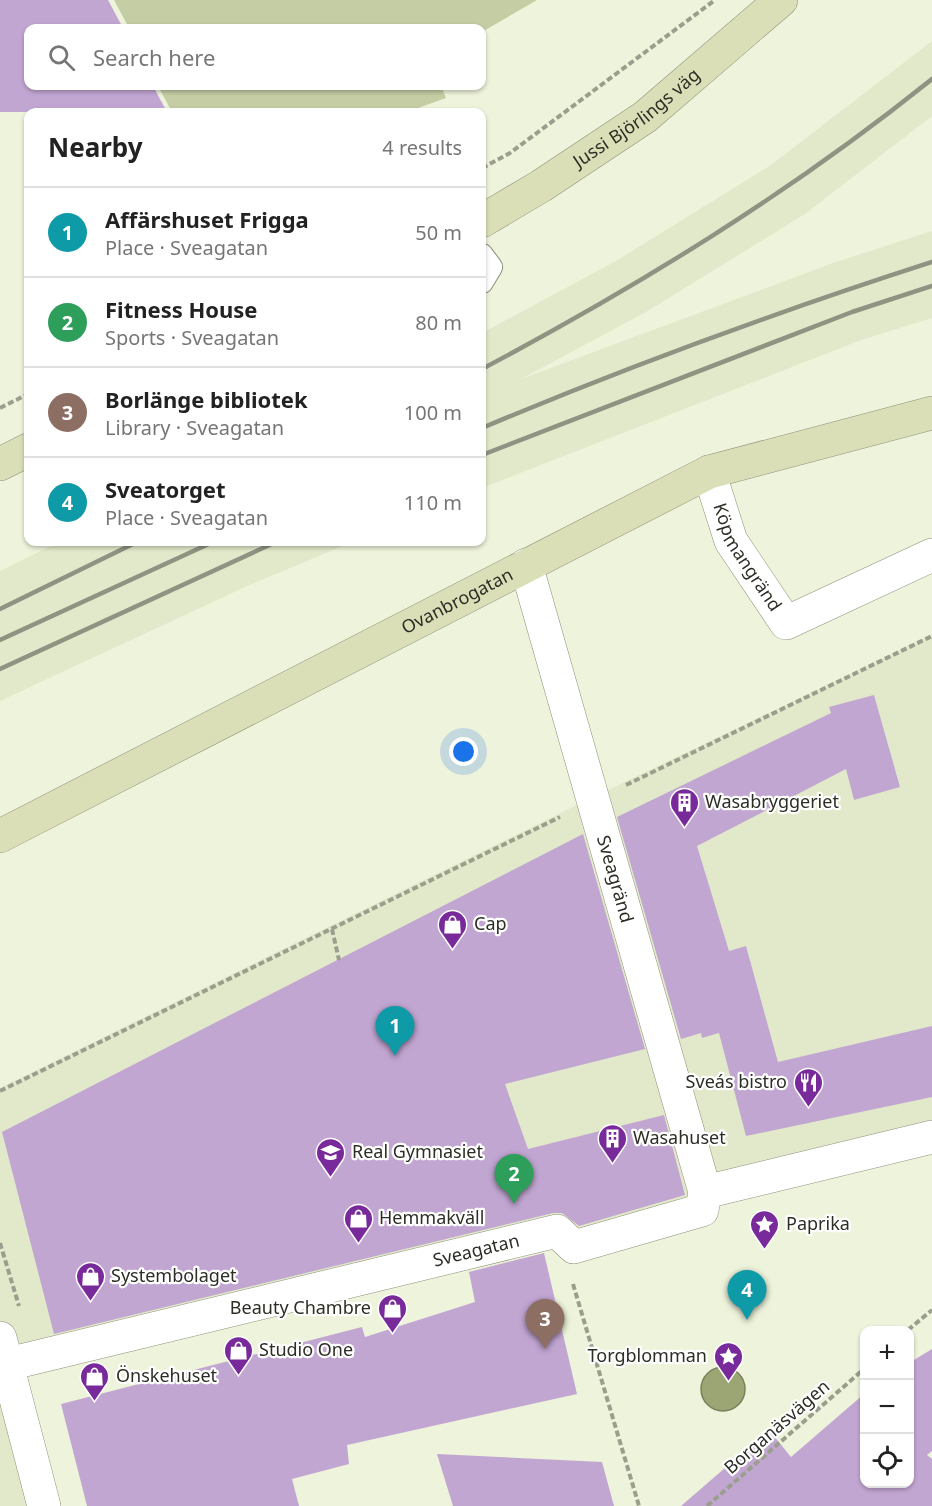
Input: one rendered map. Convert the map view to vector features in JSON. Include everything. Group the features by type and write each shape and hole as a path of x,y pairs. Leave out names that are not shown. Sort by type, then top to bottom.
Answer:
{"street":[{"name":"Jussi Björlings väg","path":"486,219 541,186 645,117 781,0"},
{"name":"Ovanbrogatan","path":"0,836 710,472 932,413"},
{"path":"0,464 24,452"},
{"name":"Köpmangränd","path":"710,472 731,541 786,623 932,555"},
{"name":"Sveagränd","path":"526,565 705,1192"},
{"path":"557,1231 574,1247 702,1210 705,1192 932,1137"},
{"name":"Sveagatan","path":"11,1356 557,1231"},
{"path":"11,1356 44,1506"}],"lane":[{"path":"486,260 491,267 486,275"}],"path":[{"path":"486,166 510,153 715,0"},
{"path":"0,408 24,396"},
{"path":"0,1091 932,636"},
{"path":"332,929 339,960"},
{"path":"557,1231 639,1506"},
{"path":"0,1243 11,1356"},
{"path":"913,1326 932,1310"},
{"name":"Borganäsvägen","path":"707,1506 860,1372"}],"shaded area":[{"path":"114,0 537,0 486,30 486,24 127,24"},
{"path":"932,41 932,116 805,214 646,312 521,379 833,263 932,231 932,318 861,340 486,486 486,331 616,261 771,165"},
{"path":"160,90 443,90 446,98 418,108 170,108"},
{"path":"51,546 342,546 245,587 0,701 0,571"},
{"path":"932,635 932,1137 574,1247 557,1231 8,1363 44,1506 0,1506 0,1088 589,799"},
{"path":"723,1367 732,1368 739,1373 744,1380 744,1398 739,1405 732,1410 723,1411 714,1410 707,1405 702,1398 701,1389 702,1380 707,1373 714,1368"}],"building":[{"path":"0,0 108,0 121,24 24,24 24,90 155,90 165,108 24,108 24,112 0,112"},
{"path":"874,695 900,787 854,800 846,769 697,846 729,951 746,946 778,1062 932,1026 932,1097 746,1136 719,1033 702,1038 701,1033 681,1039 617,817 831,713 829,707"},
{"path":"583,834 645,1049 505,1084 528,1149 664,1115 685,1195 579,1226 562,1213 553,1213 54,1334 2,1132"},
{"path":"544,1253 577,1394 347,1445 349,1464 292,1479 299,1506 87,1506 61,1404 362,1327 365,1337 475,1302 469,1272"},
{"path":"932,1349 932,1451 927,1455 932,1459 932,1506 681,1506 769,1430 791,1457 860,1397 860,1488 914,1488 914,1360"},
{"path":"437,1454 602,1462 614,1506 453,1506"}],"railway":[{"path":"486,367 600,304 714,235 824,160 932,79"},
{"path":"486,426 705,340 932,262"},
{"path":"486,453 852,312 932,286"},
{"path":"0,609 129,546"},
{"path":"0,640 204,546"},
{"path":"0,669 267,546"}],"place":[{"name":"Wasabryggeriet","path":"684,828"},
{"name":"Cap","path":"453,950"},
{"name":"Affärshuset Frigga","path":"395,1056"},
{"name":"Sveás bistro","path":"808,1108"},
{"name":"Wasahuset","path":"612,1164"},
{"name":"Real Gymnasiet","path":"331,1178"},
{"name":"Fitness House","path":"514,1204"},
{"name":"Hemmakväll","path":"358,1244"},
{"name":"Paprika","path":"765,1250"},
{"name":"Systembolaget","path":"90,1302"},
{"name":"Sveatorget","path":"747,1320"},
{"name":"Beauty Chambre","path":"392,1334"},
{"name":"Borlänge bibliotek","path":"545,1349"},
{"name":"Studio One","path":"238,1376"},
{"name":"Torgblomman","path":"728,1382"},
{"name":"Önskehuset","path":"95,1402"}]}
